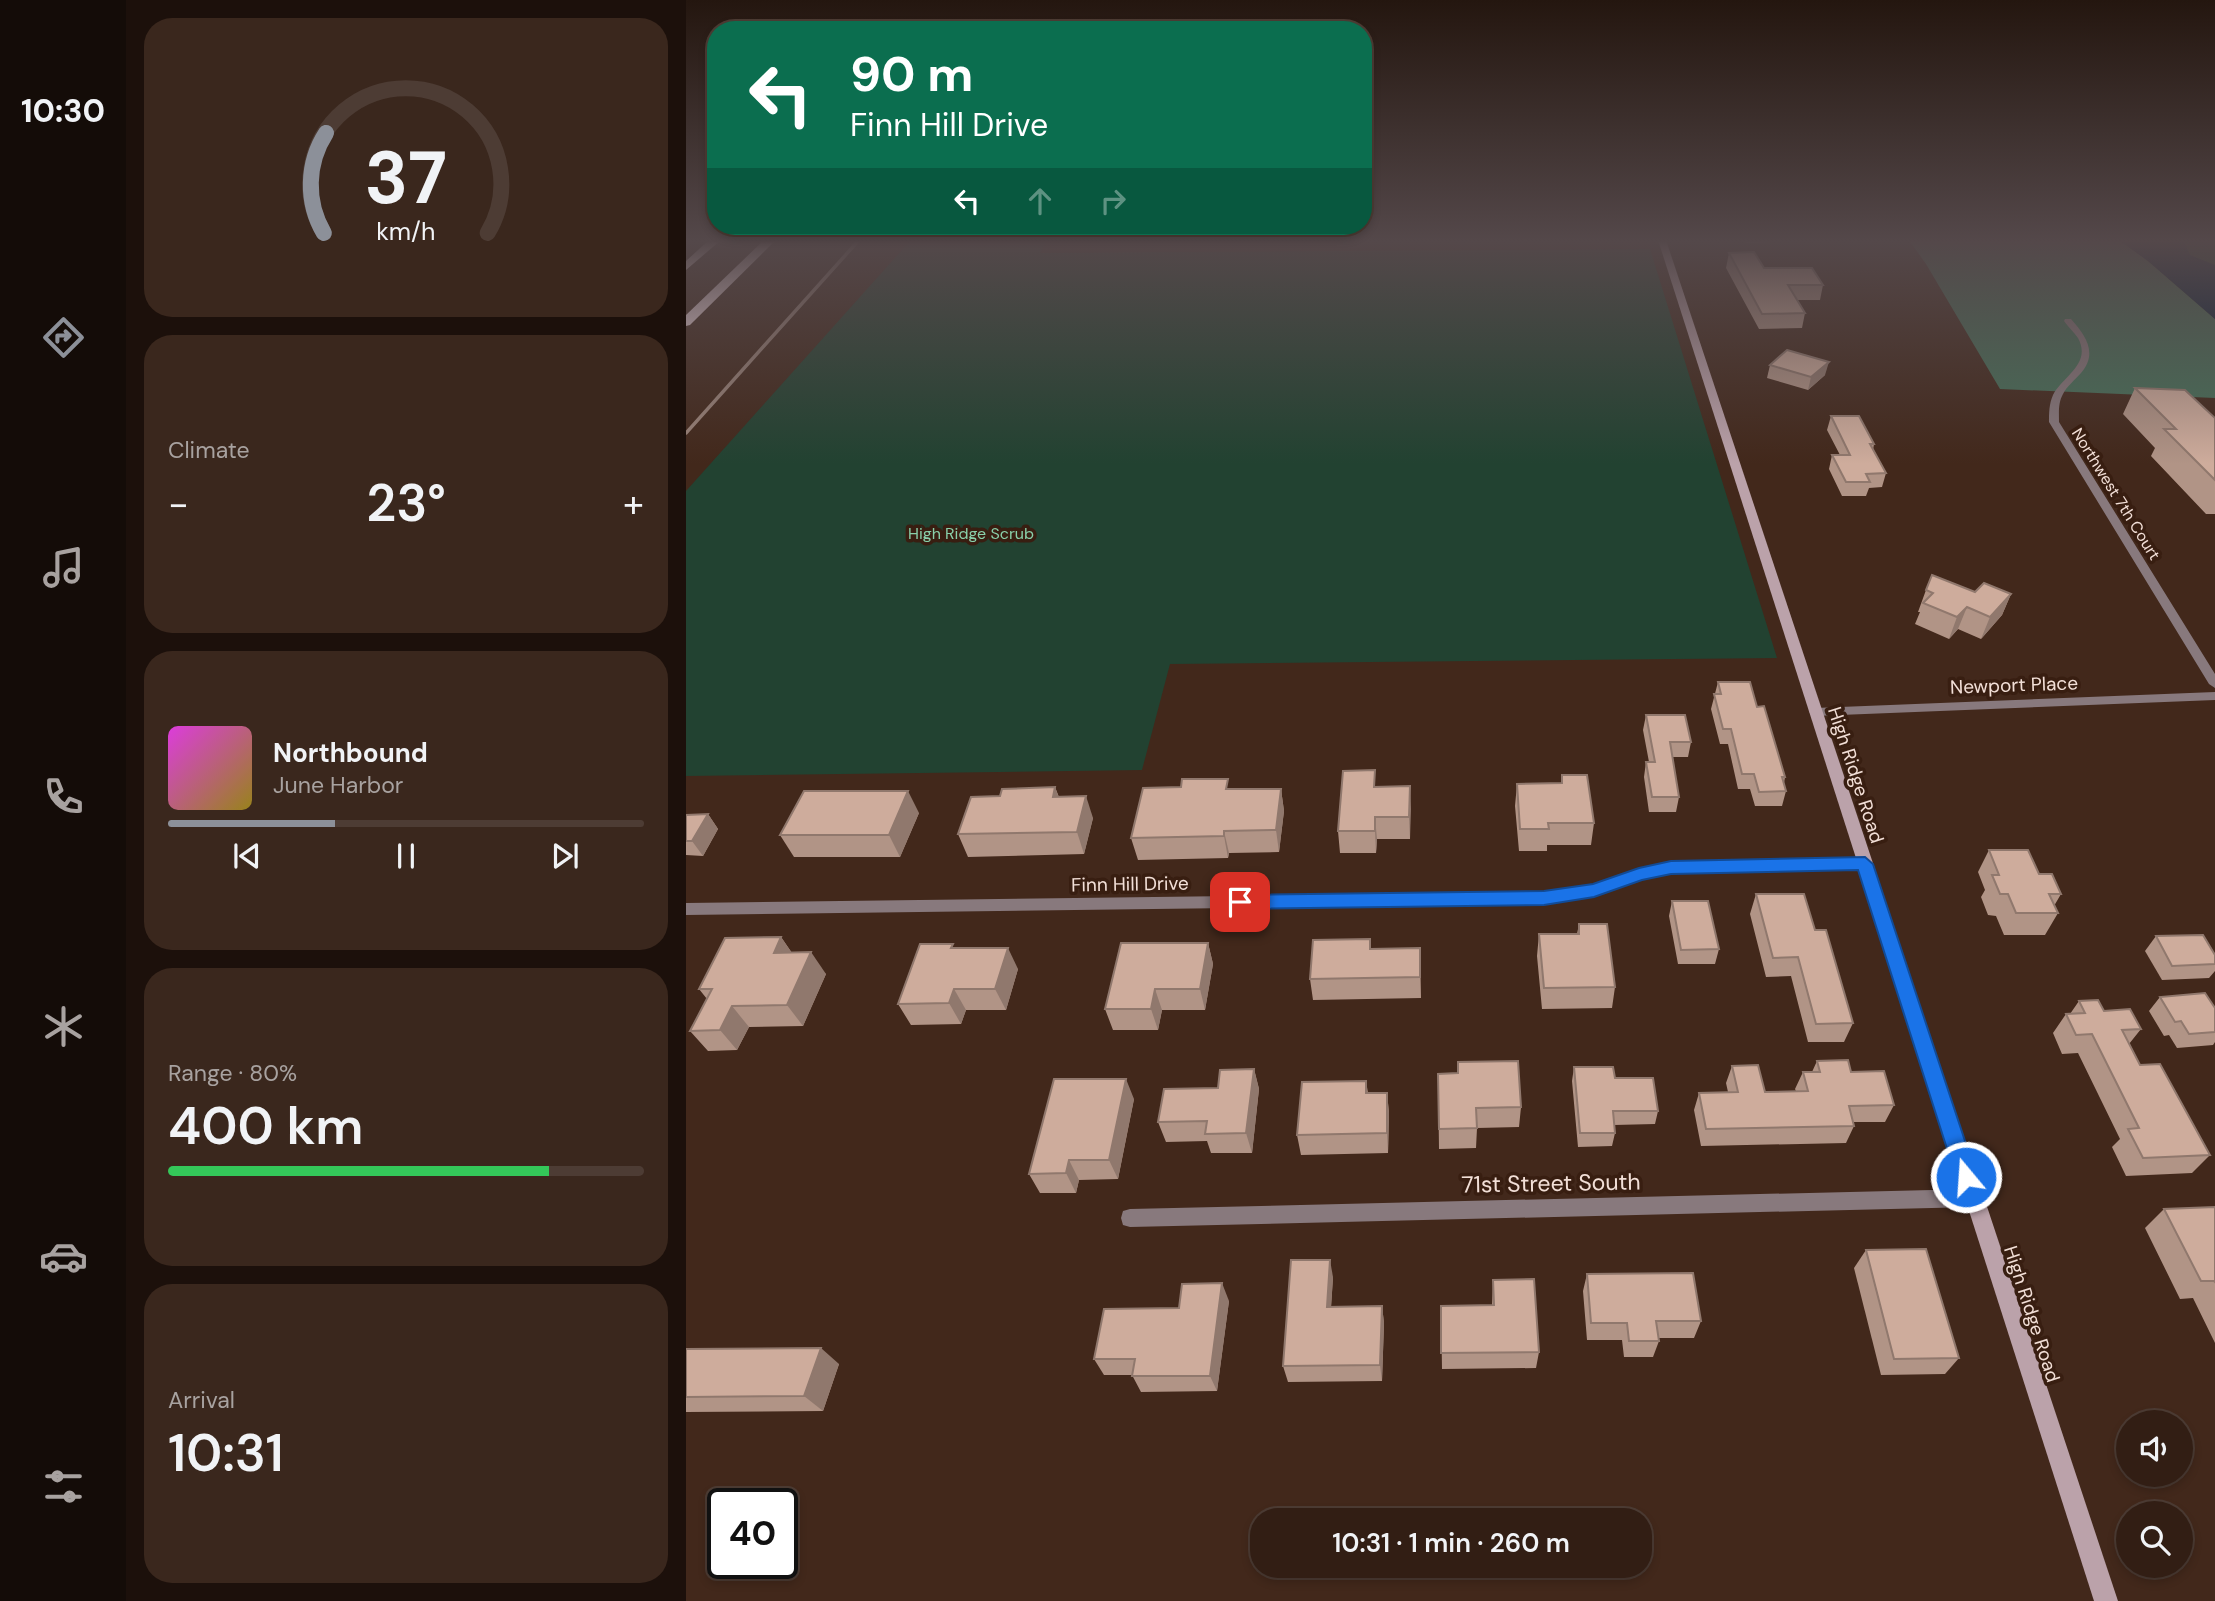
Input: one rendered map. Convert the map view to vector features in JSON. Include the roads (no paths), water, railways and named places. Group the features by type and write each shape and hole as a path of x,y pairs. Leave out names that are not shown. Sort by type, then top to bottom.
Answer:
{"street":[{"name":"High Ridge Road","path":"1686,315 2106,1601"},
{"name":"Northwest 7th Court","path":"2068,321 2084,342 2086,359 2078,372 2056,394 2052,410 2054,422 2215,684"},
{"name":"Newport Place","path":"1815,712 2215,696"},
{"name":"Finn Hill Drive","path":"686,909 1544,898 1594,891 1639,874 1671,867 1865,864"},
{"name":"71st Street South","path":"1130,1218 1973,1198"}],"railway":[{"path":"686,433 792,315"}],"park label":[{"name":"High Ridge Scrub","path":"971,533"}]}
